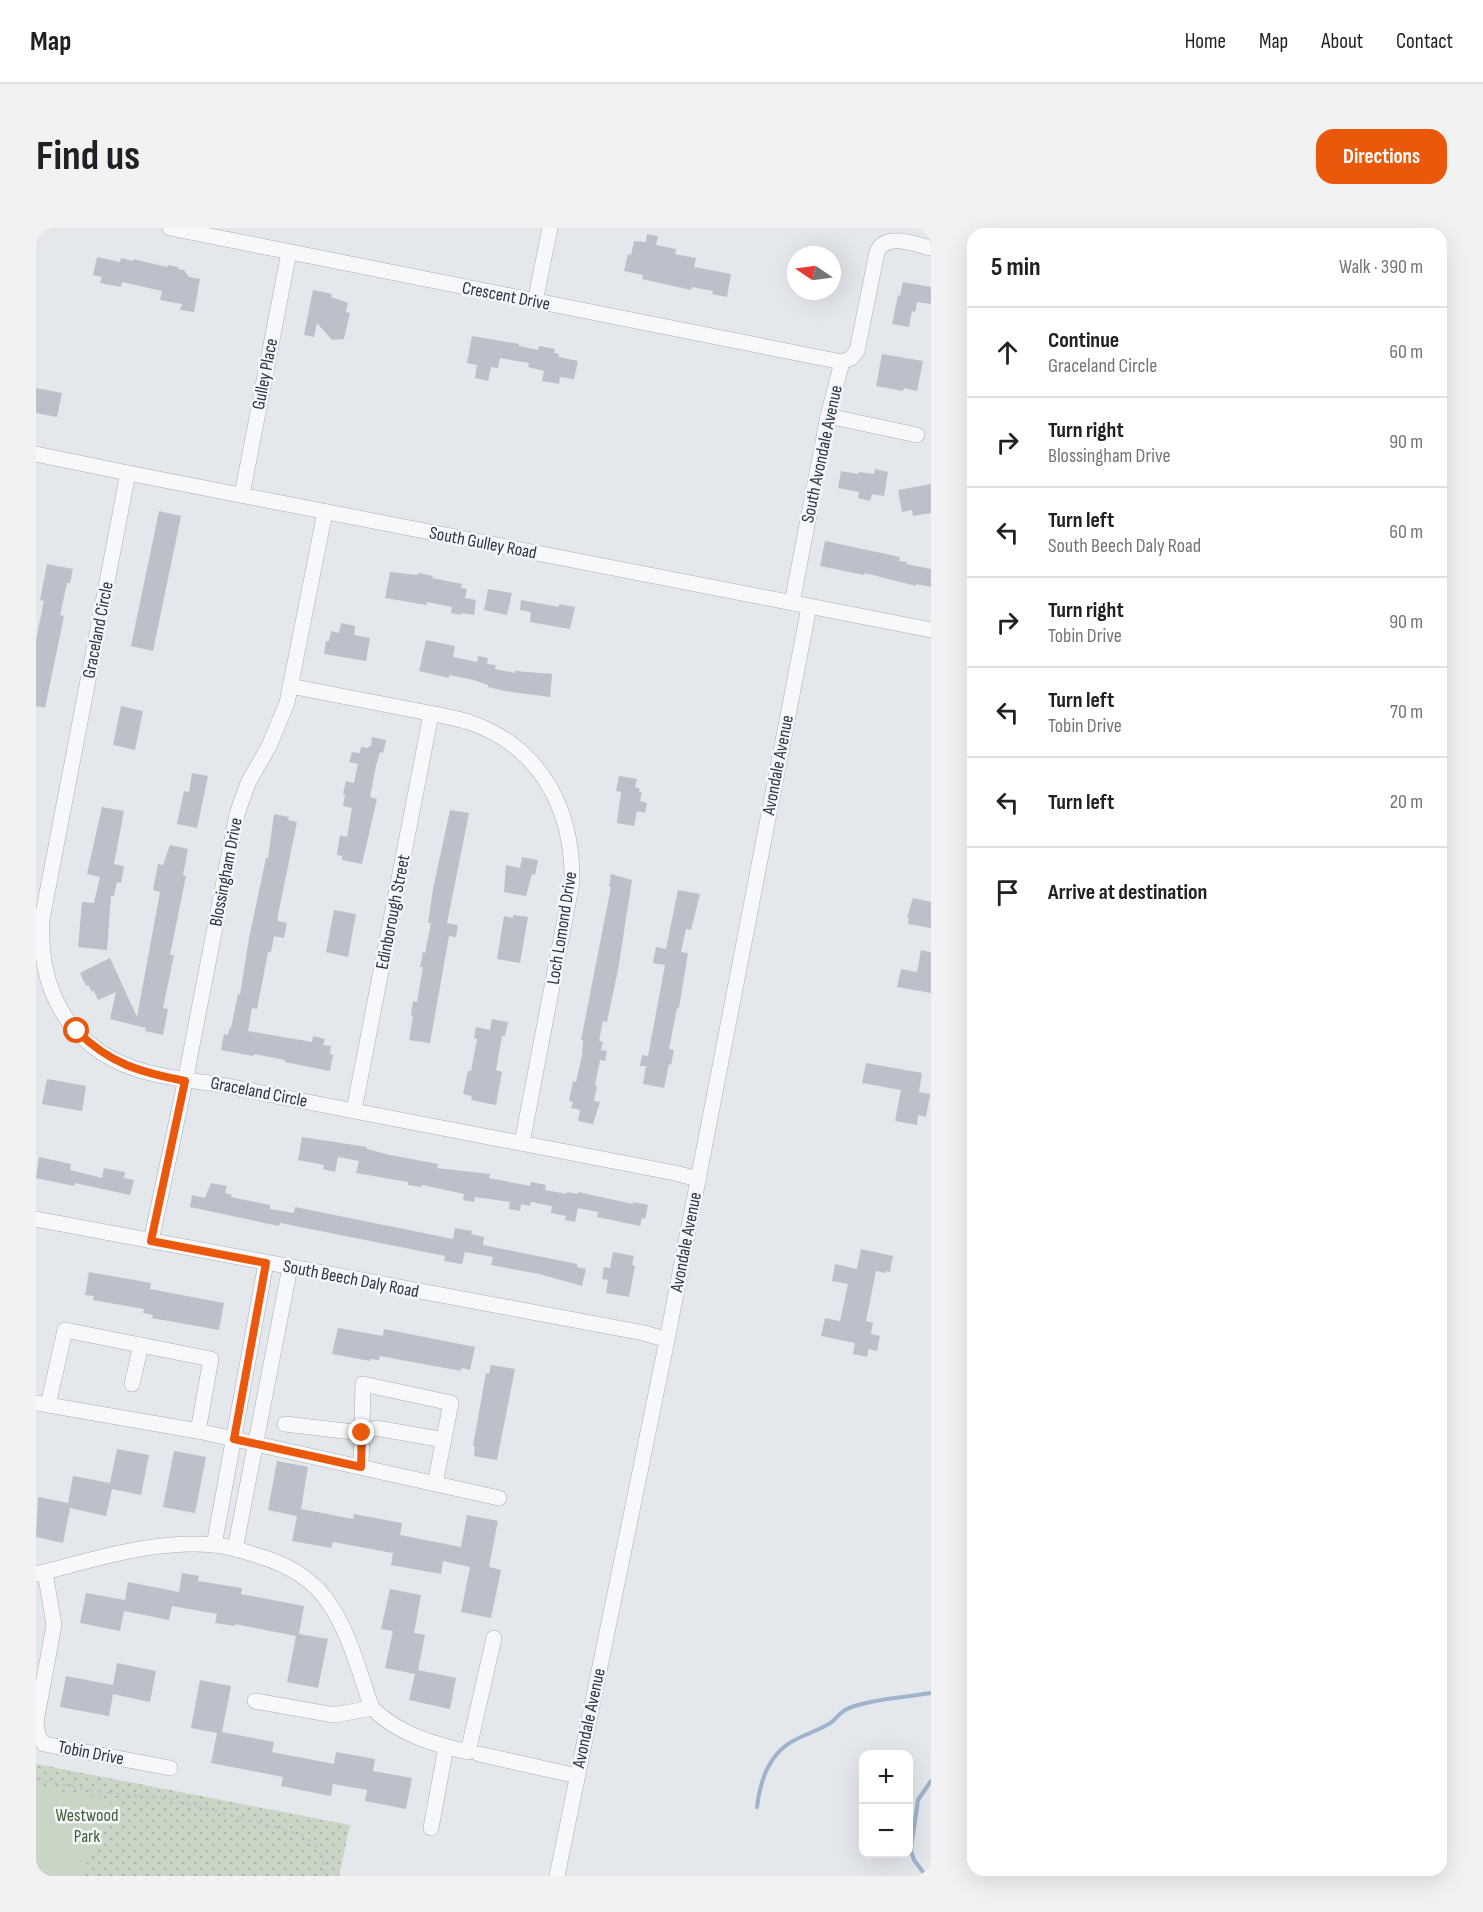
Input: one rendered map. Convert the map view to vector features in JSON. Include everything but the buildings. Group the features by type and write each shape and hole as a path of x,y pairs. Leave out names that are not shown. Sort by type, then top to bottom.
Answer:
{"street":[{"name":"Crescent Drive","path":"170,228 842,362"},
{"path":"535,302 550,228"},
{"name":"South Avondale Avenue","path":"792,603 828,416 842,362 851,358 857,351 877,252 882,244 892,240 931,248"},
{"name":"Gulley Place","path":"242,495 289,252"},
{"path":"828,416 916,435"},
{"name":"South Gulley Road","path":"36,454 128,474 931,630"},
{"name":"Graceland Circle","path":"128,474 42,919 41,942 45,969 54,997 64,1015 89,1043 124,1065 146,1073 354,1110 698,1179"},
{"name":"Blossingham Drive","path":"151,1241 237,814 248,783 279,725 290,686 325,512"},
{"name":"Avondale Avenue","path":"557,1876 698,1179 809,607"},
{"name":"Loch Lomond Drive","path":"290,686 460,720 490,731 532,761 550,786 569,841 572,865 569,903 522,1143"},
{"name":"Edinborough Street","path":"354,1110 431,714"},
{"name":"South Beech Daly Road","path":"36,1219 666,1340"},
{"path":"214,1545 266,1263"},
{"path":"235,1549 290,1267"},
{"path":"198,1431 212,1359 65,1330 42,1404 198,1431 499,1498"},
{"path":"132,1384 141,1345"},
{"path":"361,1467 363,1384 451,1403 435,1484"},
{"path":"285,1424 362,1433 376,1428 444,1440"},
{"name":"Tobin Drive","path":"170,1768 44,1744 38,1736 36,1722 54,1625 40,1573 143,1548 214,1545 277,1561 295,1570 314,1584 338,1617 372,1708 398,1730 446,1747 468,1752 494,1638"},
{"path":"255,1701 334,1715 372,1708"},
{"path":"431,1828 446,1747"},
{"path":"479,1754 577,1776"}],"path":[{"path":"36,1779 101,1792 173,1800 297,1833 309,1839 319,1848 325,1876"}],"green space":[{"name":"Westwood Park","path":"36,1764 350,1825 339,1876 36,1876"},
{"path":"36,1787 112,1800 107,1818 81,1876 36,1876"}],"waterway":[{"path":"757,1807 767,1769 778,1753 793,1741 829,1724 853,1707 874,1701 931,1693"},
{"path":"926,1876 914,1860 911,1851 918,1800 931,1781"}],"route":[{"path":"77,1031 111,1059 146,1073 185,1081 151,1241 266,1263 234,1439 361,1467 362,1433"}]}
